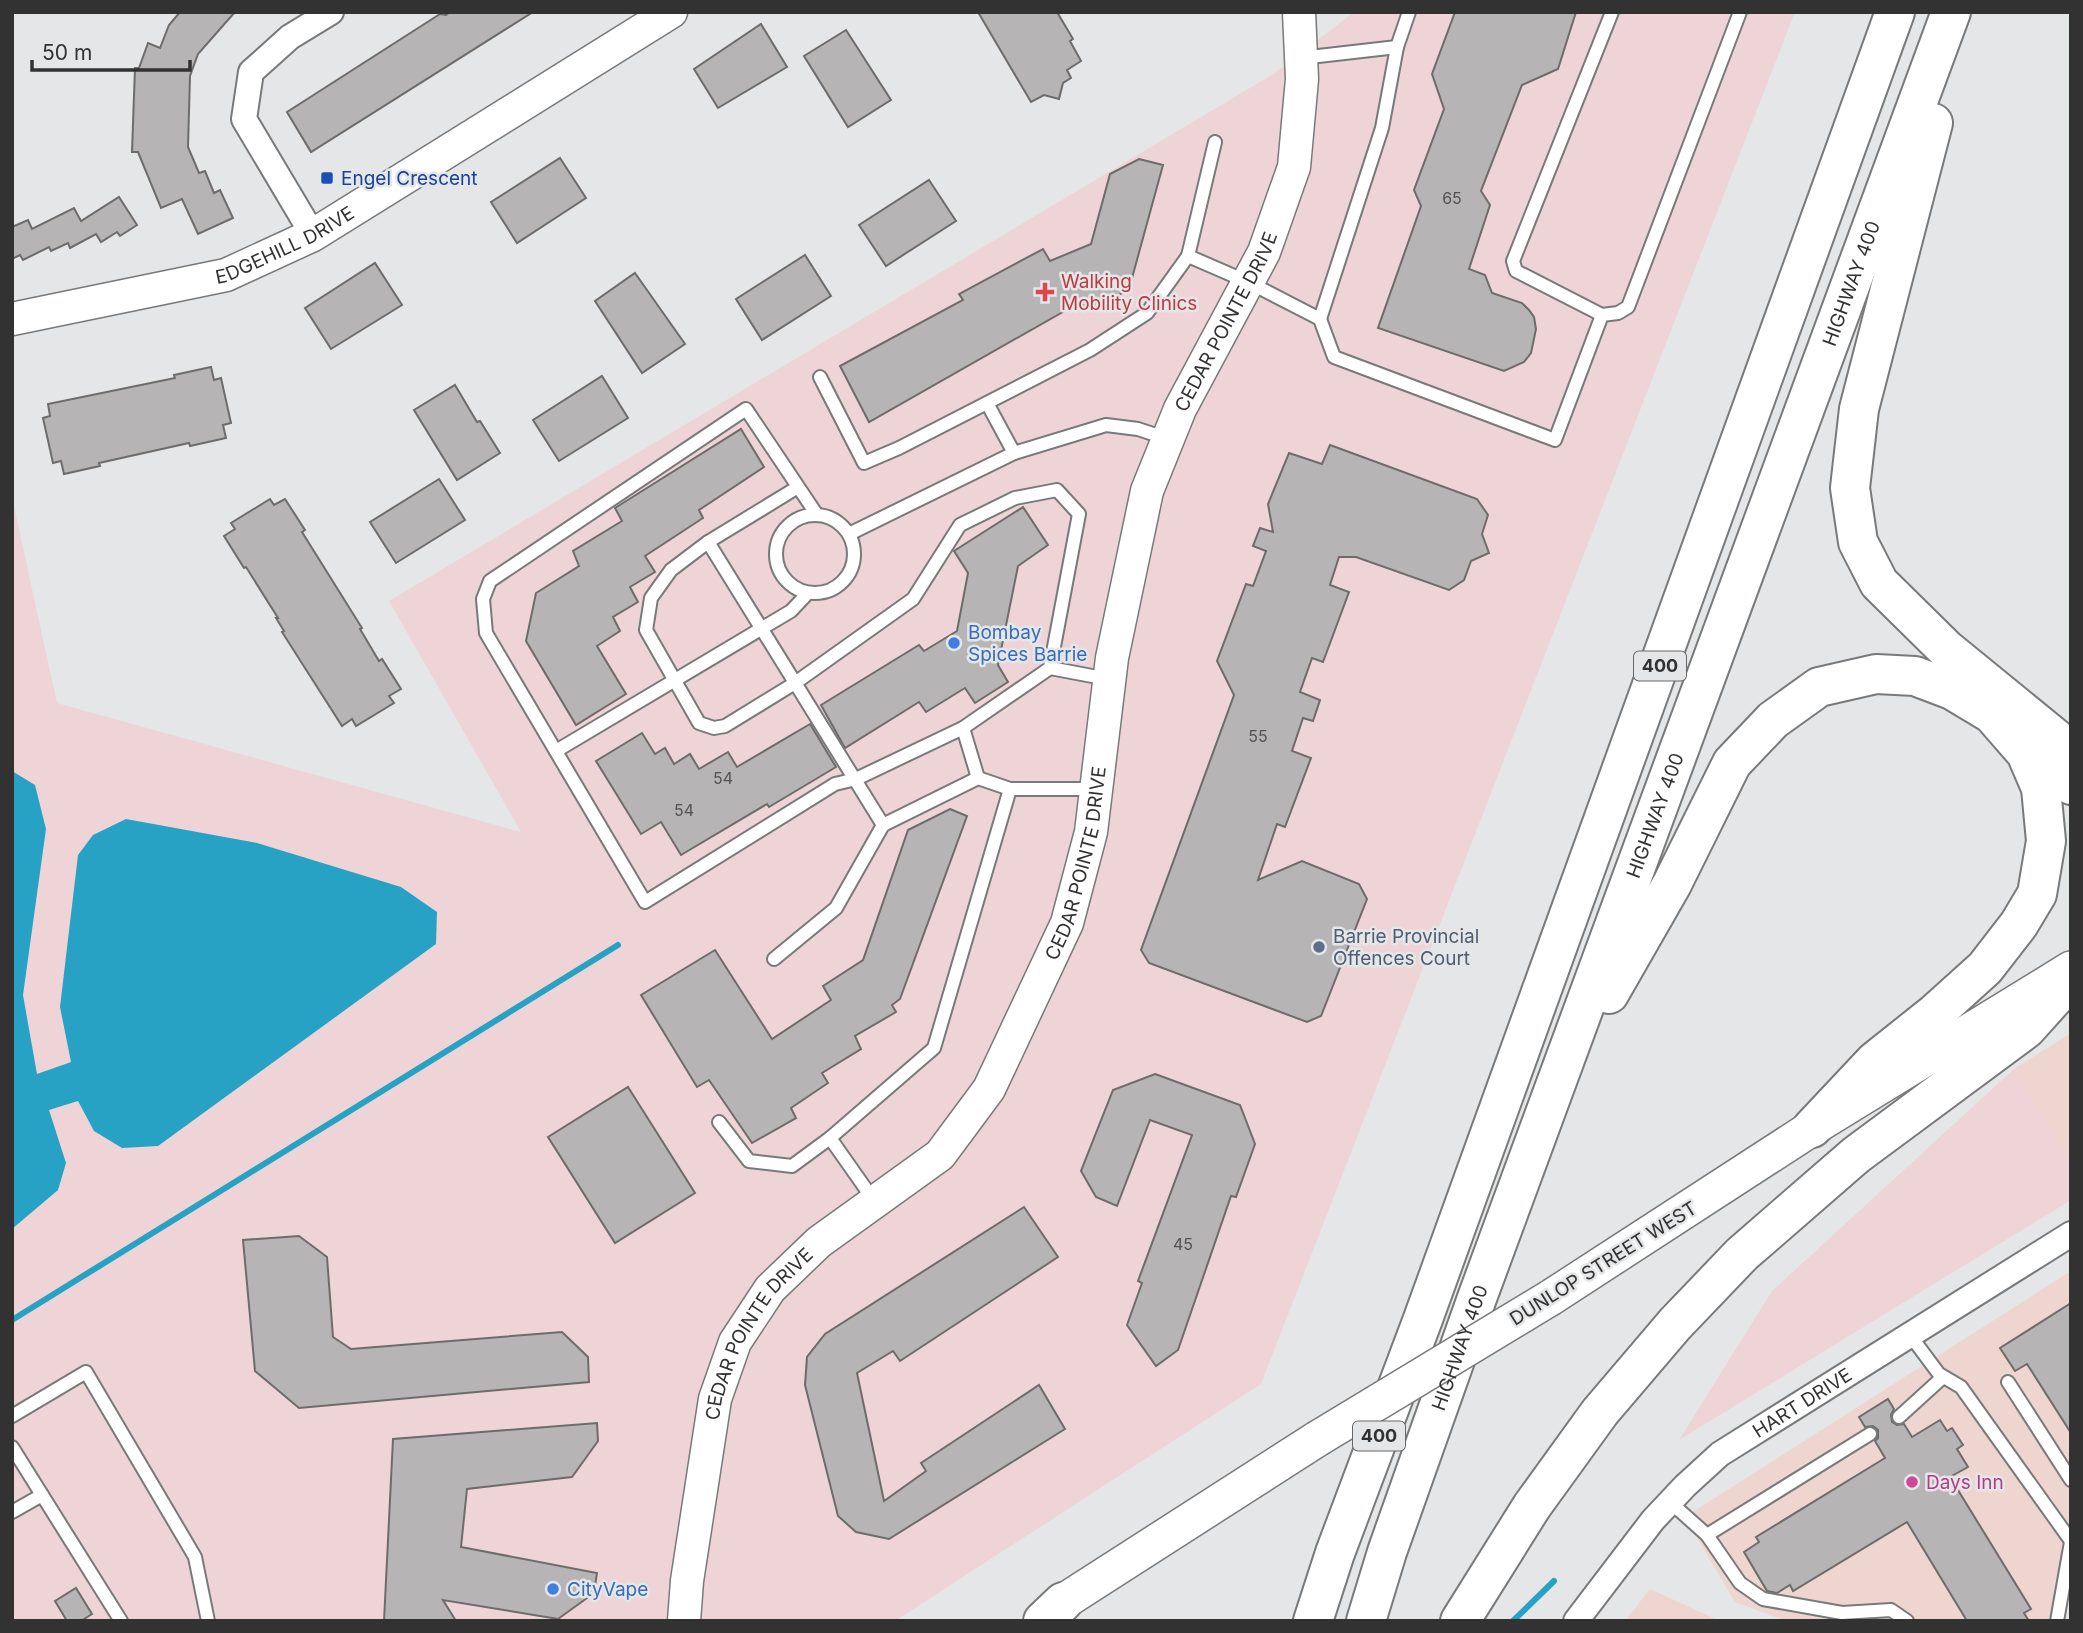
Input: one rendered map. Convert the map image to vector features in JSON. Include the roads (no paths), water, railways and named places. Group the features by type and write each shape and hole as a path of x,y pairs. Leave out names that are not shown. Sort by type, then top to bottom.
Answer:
{"highway":[{"name":"400","path":"1313,1621 1335,1553 1423,1319 1895,12"},
{"name":"HIGHWAY 400","path":"1366,1621 1431,1426 1951,12"},
{"path":"1961,12 1859,409 1850,488 1858,542 1879,583 1946,649 2071,751"},
{"path":"1554,1090 1672,884 1732,763 1773,720 1819,687 1876,674 1915,676 1952,690 1992,714 2026,753 2041,788 2046,841 2037,894 2020,924 1985,968 1934,1014 1875,1061 1812,1128"},
{"path":"2027,715 2071,785"},
{"path":"1460,1621 1532,1506 1601,1412 1675,1324 1742,1254 1856,1155 2026,1029 2071,978"},
{"path":"1300,1621 1335,1553"}],"main road":[{"name":"DUNLOP STREET WEST","path":"1053,1611 1317,1440 1550,1298 1812,1128 2071,969"}],"street":[{"path":"313,234 244,119 251,72 290,37 331,12"},
{"name":"CEDAR POINTE DRIVE","path":"684,1621 687,1581 715,1399 735,1342 770,1289 818,1242 940,1155 989,1089 1067,923 1091,832 1110,680 1147,491 1180,409 1264,252 1294,167 1302,79 1299,12"},
{"name":"EDGEHILL DRIVE","path":"12,319 226,275 313,234 668,13"},
{"name":"HART DRIVE","path":"1576,1621 1653,1520 1720,1454 2071,1234"}],"lane":[{"path":"1409,12 1396,47 1382,128 1320,318 1334,357 1555,440 1602,315"},
{"path":"1612,12 1513,261 1516,271 1527,278 1602,315 1618,313 1628,307 1740,12"},
{"path":"1301,58 1396,47"},
{"path":"820,377 864,463 899,448 1090,350 1147,313 1188,256 1215,142"},
{"path":"1188,256 1320,318"},
{"path":"987,403 1014,453"},
{"path":"798,487 708,542 671,570 651,598 646,630 699,723 714,728 725,726 795,683 913,599 960,524 1015,498 1057,490 1079,514 1050,668 963,728 856,779 835,784 645,902 486,633 482,599 490,581 746,409 817,515"},
{"path":"849,534 1014,453 1106,425 1138,429 1168,439"},
{"path":"817,515 841,525 849,534 854,559 843,582 833,589 808,593 796,589 779,570 776,557 778,544 783,532 792,523 817,515"},
{"path":"708,542 883,825"},
{"path":"556,751 791,611 808,593"},
{"path":"1050,668 1110,680"},
{"path":"963,728 978,778"},
{"path":"774,959 836,908 883,825 978,778 1010,789 1096,789"},
{"path":"719,1122 749,1161 792,1166 830,1138 934,1048 1010,789"},
{"path":"830,1138 875,1202"},
{"path":"1910,1335 1942,1377 1961,1387 2071,1542 2057,1621"},
{"path":"12,1416 86,1372 195,1557 208,1621"},
{"path":"1899,1417 1942,1377"},
{"path":"2008,1382 2071,1480"},
{"path":"1707,1535 1870,1434"},
{"path":"12,1447 121,1621"},
{"path":"12,1512 42,1495"},
{"path":"1670,1502 1707,1535 1740,1583 1763,1599 1842,1613 1891,1610 1907,1621"}],"water":[{"path":"12,771 35,785 46,829 23,995 37,1074 71,1062 60,1007 78,855 93,835 126,819 257,843 401,887 437,912 436,944 158,1146 122,1148 94,1131 78,1101 49,1110 66,1163 58,1190 12,1229"}],"waterway":[{"path":"12,1320 618,945"},
{"path":"1513,1621 1554,1581"}],"place":[{"name":"Engel Crescent","path":"327,178"},
{"name":"Walking Mobility Clinics","path":"1045,292"},
{"name":"Bombay Spices Barrie","path":"954,643"},
{"name":"Barrie Provincial Offences Court","path":"1319,947"},
{"name":"Days Inn","path":"1912,1482"},
{"name":"CityVape","path":"553,1589"}]}
